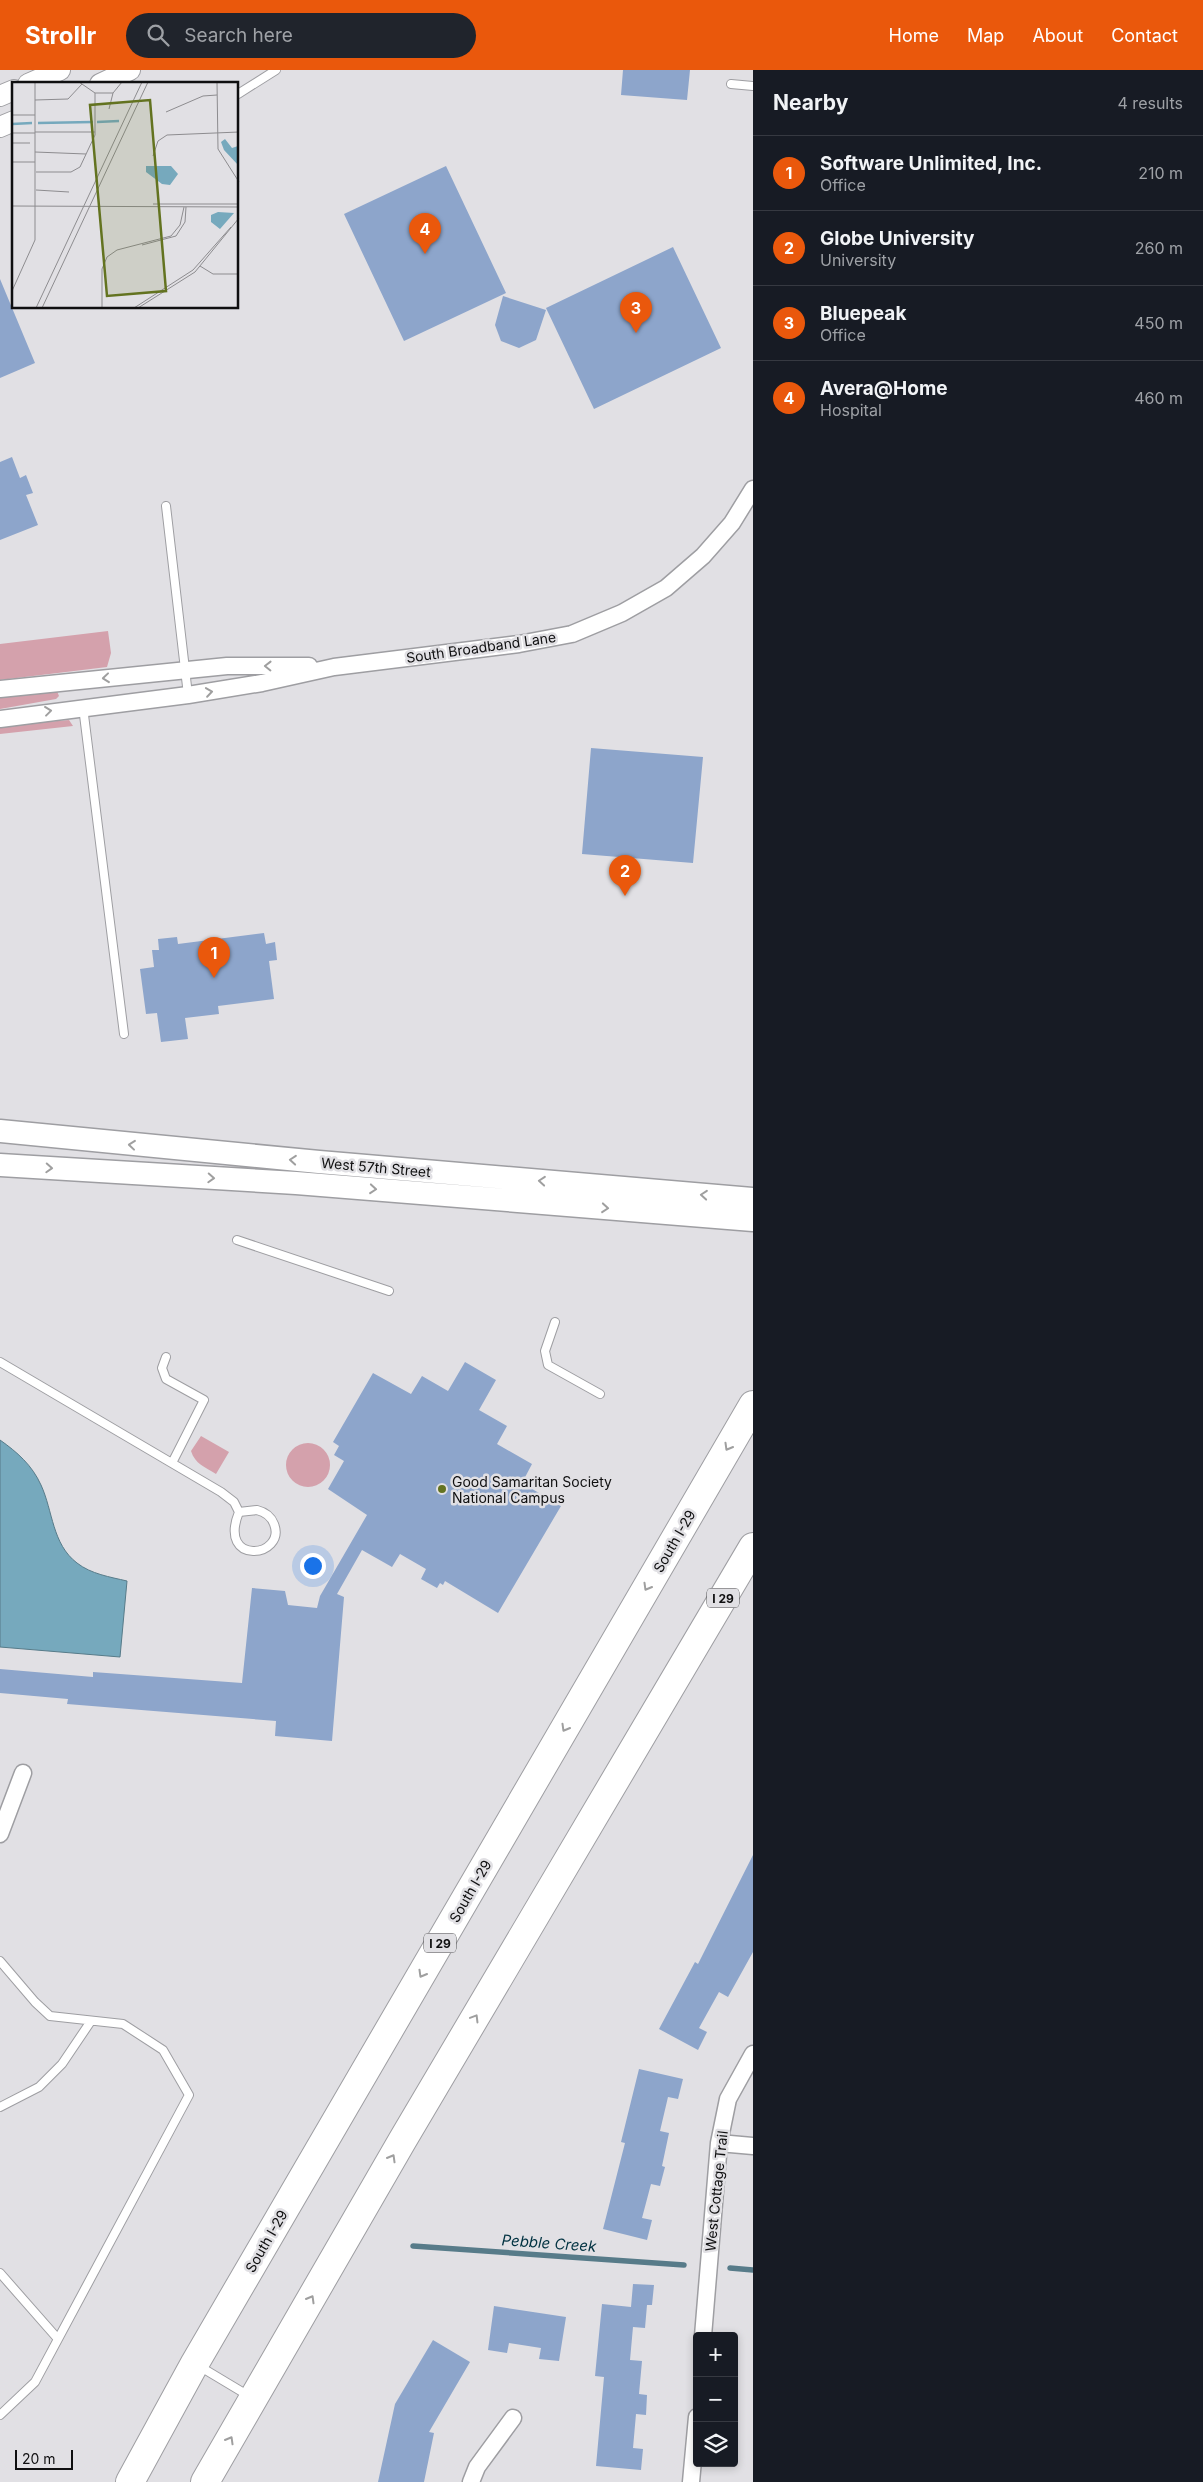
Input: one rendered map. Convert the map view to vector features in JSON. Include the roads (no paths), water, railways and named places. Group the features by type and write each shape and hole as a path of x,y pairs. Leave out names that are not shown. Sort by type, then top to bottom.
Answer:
{"highway":[{"name":"South I-29","path":"130,2482 195,2364 753,1405"},
{"name":"I 29","path":"205,2482 402,2141 753,1547"}],"main road":[{"name":"West 57th Street","path":"0,1131 271,1158 753,1199"},
{"name":"West 57th Street","path":"0,1165 296,1183 753,1220"}],"street":[{"path":"33,82 60,70"},
{"path":"106,82 130,70"},
{"path":"0,96 12,91"},
{"path":"0,127 12,122"},
{"name":"South Broadband Lane","path":"0,719 188,695 262,684 334,667 519,644 572,634 622,613 666,588 703,556 732,523 753,489"},
{"name":"South Broadband Lane","path":"0,689 227,666 334,667"},
{"path":"0,1834 23,1773"},
{"name":"West Cottage Trail","path":"703,2332 719,2143 728,2098 753,2054"},
{"path":"719,2143 753,2146"},
{"path":"471,2482 477,2466 514,2418"},
{"path":"692,2482 697,2422"}],"lane":[{"path":"239,93 276,70"},
{"path":"731,84 753,86"},
{"path":"166,506 188,695"},
{"path":"83,707 124,1034"},
{"path":"237,1240 287,1255 389,1291"},
{"path":"555,1322 545,1351 548,1364 600,1394"},
{"path":"166,1356 162,1368 166,1379 204,1400 172,1463"},
{"path":"0,1362 221,1492 234,1502 239,1512 233,1529 237,1543 242,1548 255,1552 268,1547 275,1535 276,1528 270,1516 257,1510 239,1512"},
{"path":"0,1961 35,2002 50,2016 123,2024 163,2050 189,2094 35,2382 0,2415"},
{"path":"0,2107 39,2086 62,2064 91,2021"},
{"path":"0,2274 58,2339"},
{"path":"195,2364 254,2398"}],"water":[{"path":"0,1440 24,1460 33,1471 45,1495 58,1537 69,1555 88,1570 127,1581 120,1657 0,1647"}],"waterway":[{"name":"Pebble Creek","path":"413,2246 684,2265"},
{"name":"Pebble Creek","path":"730,2268 753,2270"}],"place":[{"name":"Avera@Home","path":"425,254"},
{"name":"Bluepeak","path":"636,333"},
{"name":"Globe University","path":"625,896"},
{"name":"Software Unlimited, Inc.","path":"214,978"},
{"name":"Good Samaritan Society National Campus","path":"442,1489"}]}
